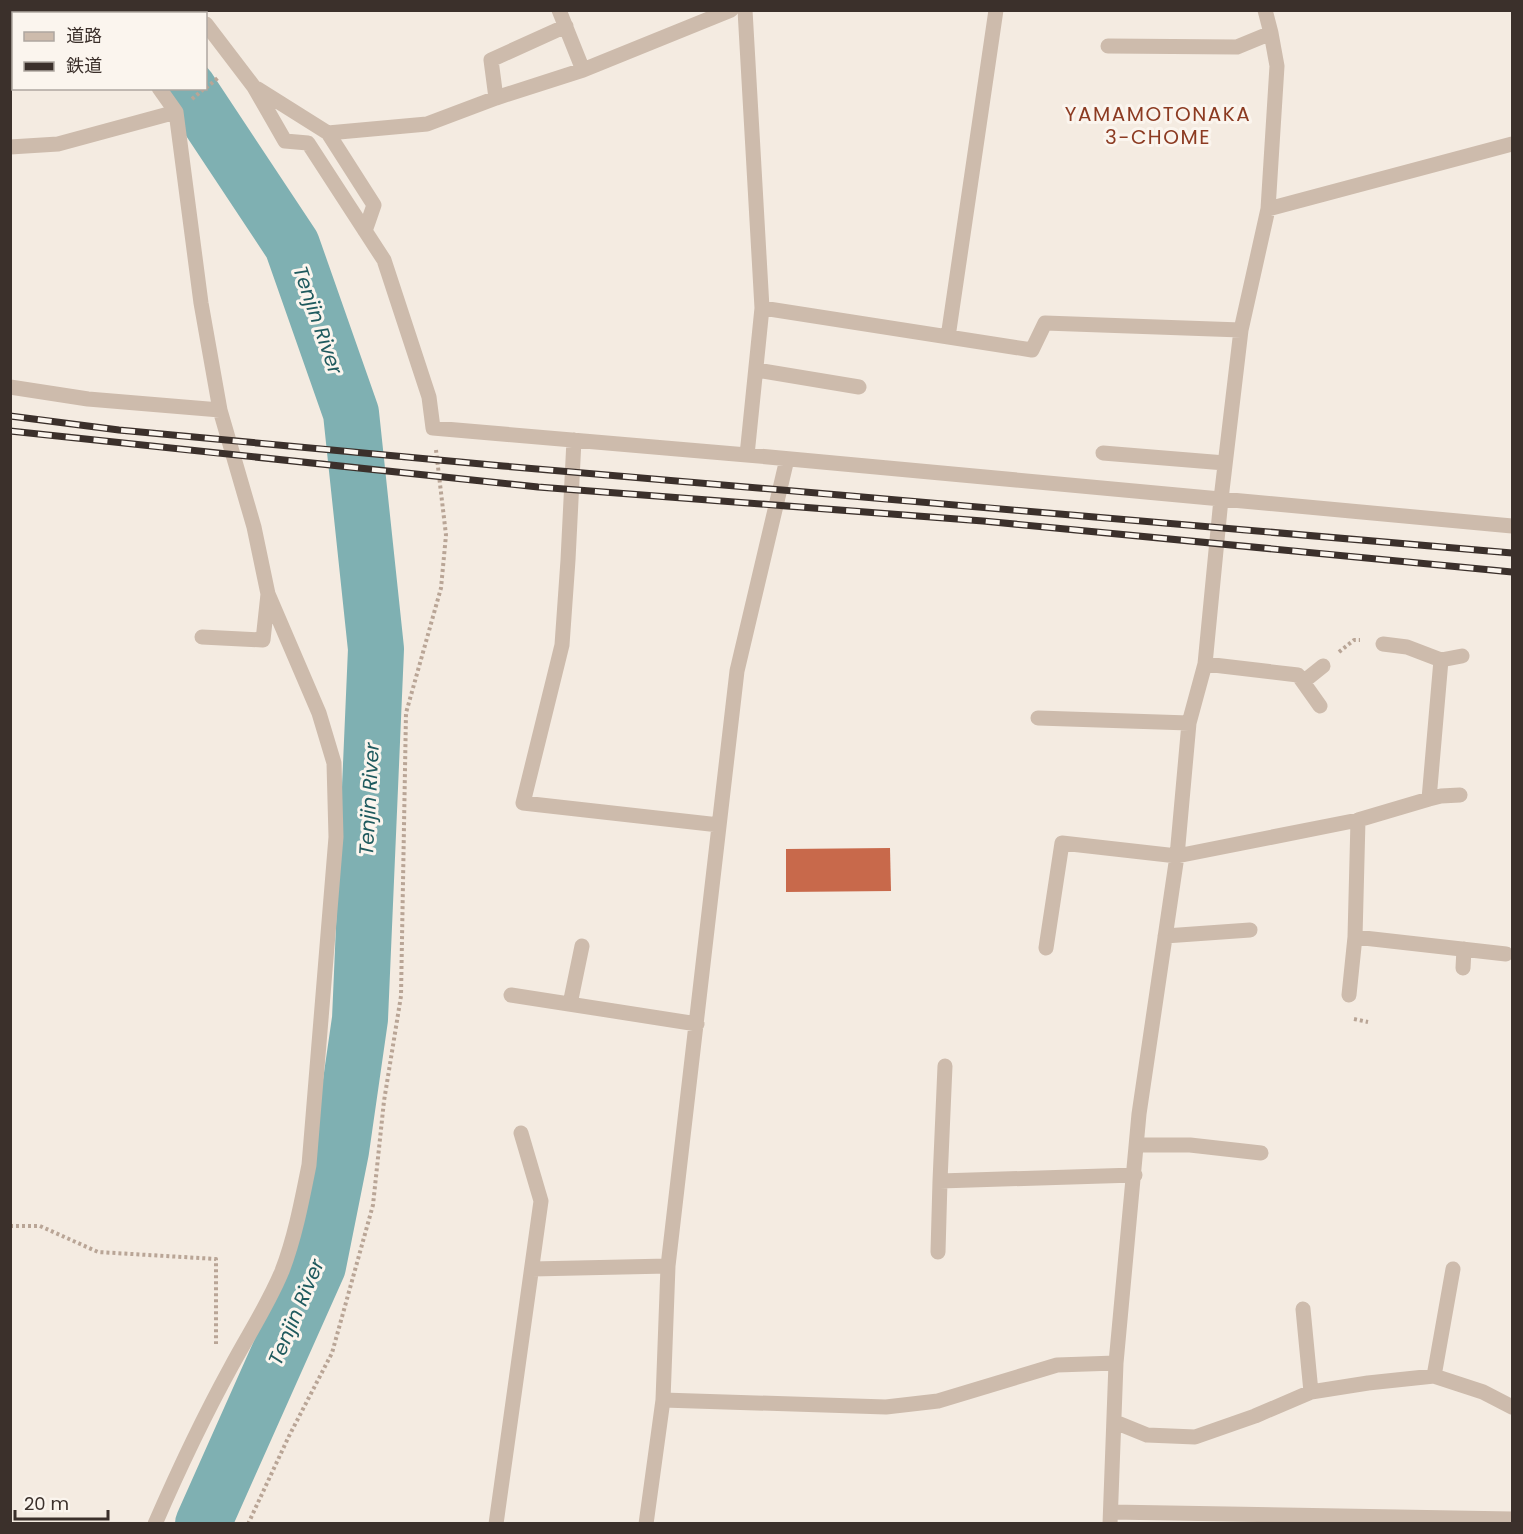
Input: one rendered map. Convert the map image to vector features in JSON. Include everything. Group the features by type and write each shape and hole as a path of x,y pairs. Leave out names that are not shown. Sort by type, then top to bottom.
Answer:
{"street":[{"path":"559,10 583,70"},
{"path":"328,133 427,124 496,98 583,70 731,10"},
{"path":"745,10 762,308 747,455"},
{"path":"948,338 996,10"},
{"path":"1265,10 1277,66 1268,209 1241,330 1205,664 1189,723 1177,856 1139,1114 1116,1363 1111,1518 1512,1519"},
{"path":"207,25 254,87 285,141 308,143 384,260 429,397 433,428 1512,526"},
{"path":"496,98 490,60 566,26"},
{"path":"1108,46 1237,47 1271,33"},
{"path":"254,87 328,133 374,206 365,231"},
{"path":"155,1524 209,1409 261,1316 282,1270 300,1212 309,1165 336,837 334,763 319,713 268,594 254,527 220,410 201,303 176,112 160,90"},
{"path":"10,147 58,144 176,112"},
{"path":"1268,209 1512,144"},
{"path":"762,308 1032,350 1046,323 1241,330"},
{"path":"757,370 859,387"},
{"path":"10,387 88,399 220,410"},
{"path":"574,440 562,645 523,803 719,825"},
{"path":"1103,453 1225,463"},
{"path":"646,1524 663,1400 668,1266 738,671 787,459"},
{"path":"202,637 263,640 268,594"},
{"path":"1383,644 1407,647 1442,660 1462,656"},
{"path":"1429,799 1442,660"},
{"path":"1205,664 1298,675 1320,706"},
{"path":"1303,682 1323,666"},
{"path":"1038,718 1189,723"},
{"path":"1046,948 1062,843 1177,856 1358,820 1441,796 1460,795"},
{"path":"1349,995 1355,937 1358,820"},
{"path":"1165,936 1250,930"},
{"path":"1355,937 1506,954"},
{"path":"570,1004 582,946"},
{"path":"1463,968 1464,949"},
{"path":"511,995 697,1024"},
{"path":"938,1252 945,1066"},
{"path":"496,1524 541,1201 521,1133"},
{"path":"1137,1145 1190,1145 1261,1153"},
{"path":"940,1181 1135,1175"},
{"path":"531,1269 668,1266"},
{"path":"1434,1376 1454,1269"},
{"path":"1303,1309 1311,1392"},
{"path":"663,1400 886,1407 938,1401 1057,1365 1116,1363"},
{"path":"1115,1422 1147,1435 1195,1437 1255,1416 1311,1392 1434,1376 1483,1392 1512,1407"}],"path":[{"path":"248,1524 332,1353 373,1204 384,1101 401,996 406,713 441,588 446,534 433,428"},
{"path":"1323,666 1354,640 1383,644"},
{"path":"10,1226 40,1226 98,1252 216,1259 216,1349"}],"building":[{"path":"890,848 891,891 786,892 786,849"}],"waterway":[{"name":"Tenjin River","path":"189,90 292,245 351,413 376,649 360,1019 341,1151 318,1266 203,1524"}],"railway":[{"path":"10,416 119,430 503,466 1512,553"},
{"path":"10,431 538,487 983,521 1512,572"}],"district":[{"name":"YAMAMOTONAKA 3-CHOME","path":"1158,126"}]}
